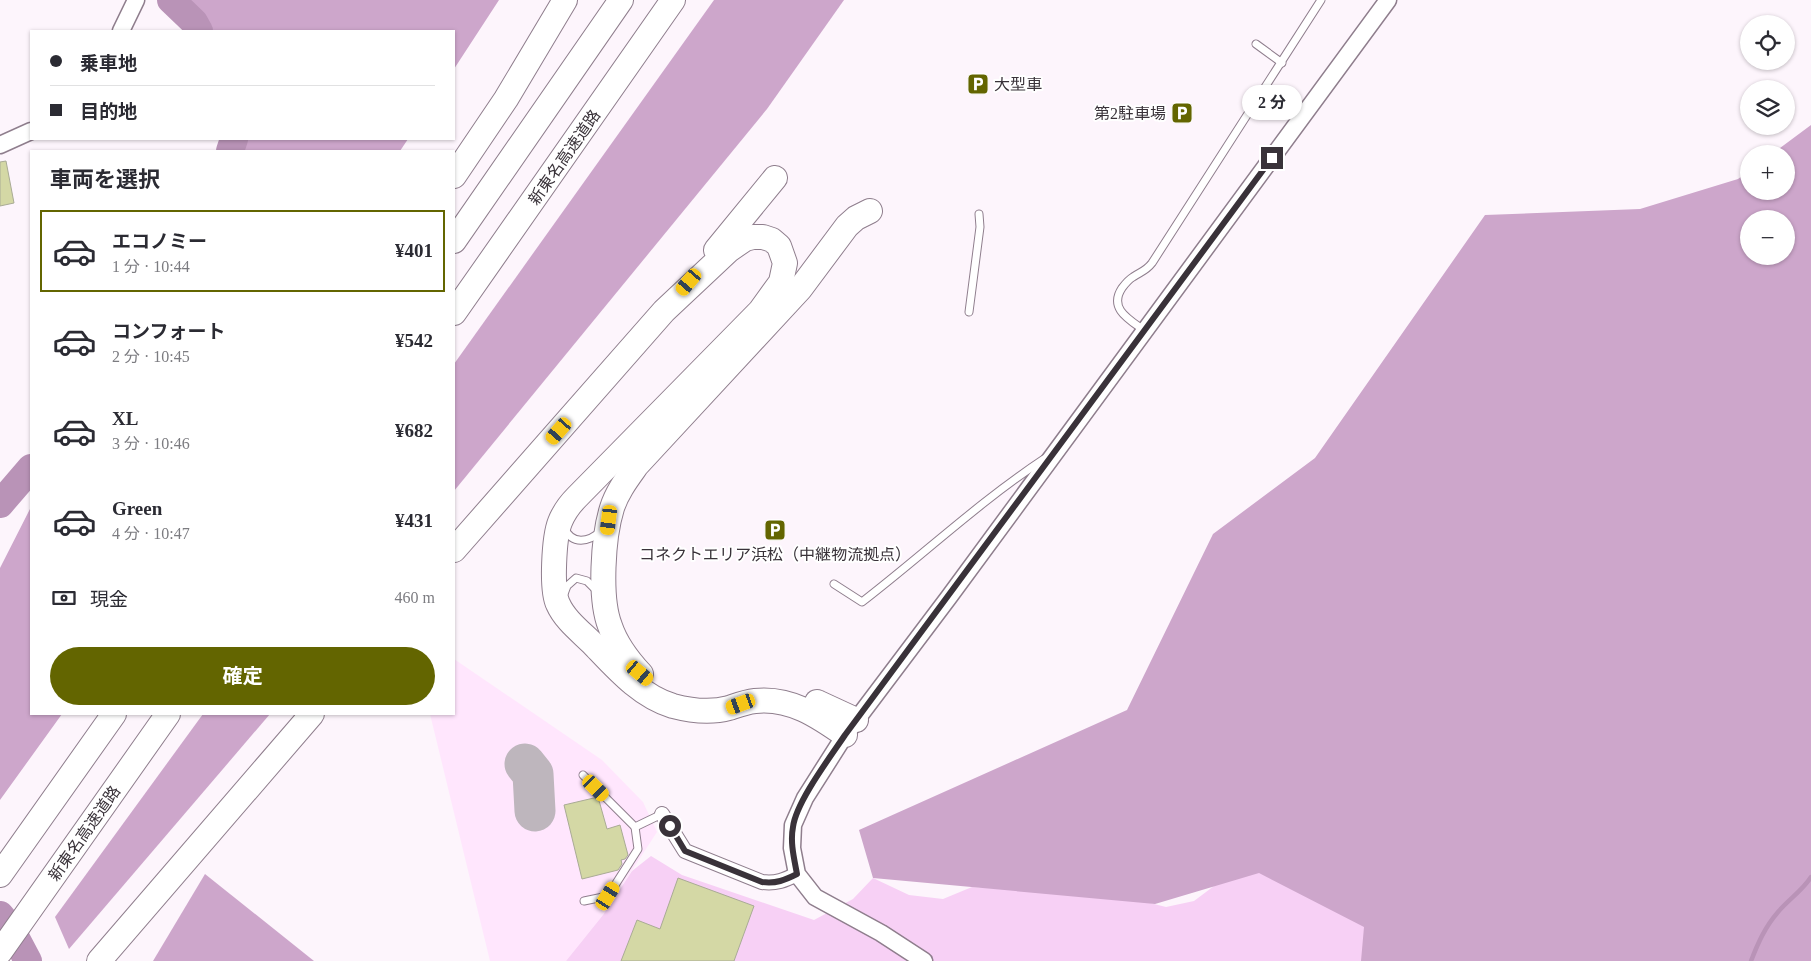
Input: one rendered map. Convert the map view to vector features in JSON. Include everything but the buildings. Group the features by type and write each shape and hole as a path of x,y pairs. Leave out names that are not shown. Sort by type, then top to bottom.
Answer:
{"highway":[{"path":"455,175 506,99 565,0"},
{"path":"455,239 621,0"},
{"name":"新東名高速道路","path":"455,312 673,0"},
{"path":"455,549 664,312 776,178"},
{"path":"851,728 809,699 779,690 752,690 715,699 701,699 673,694 660,689 640,673 622,651 610,626 604,600 605,557 609,520 621,487 637,465 800,289 847,226 856,218 870,211"},
{"path":"664,312 728,250 745,239 764,237 779,246 785,263 781,282 769,300 577,497 563,514 557,536 554,582 557,603 562,612 632,682 659,701 688,710 701,711 715,711 753,701 778,702 804,709 851,728"},
{"path":"86,752 107,715"},
{"path":"0,875 113,715"},
{"name":"新東名高速道路","path":"0,952 167,715"},
{"path":"99,961 311,715"}],"street":[{"path":"121,30 136,0"},
{"path":"924,961 881,934 815,897 797,874 792,848 793,825 818,775 851,728 1145,332 1388,0"},
{"path":"0,145 30,131"},
{"path":"662,814 685,851 762,882 772,884 797,874"}],"lane":[{"path":"1145,332 1120,312 1116,303 1118,294 1132,277 1147,270 1152,264 1322,0"},
{"path":"1256,44 1282,63"},
{"path":"969,312 980,227 979,214"},
{"path":"834,584 862,602 1005,486 1055,451"},
{"path":"563,514 566,532 571,538 577,540 590,539 602,530 609,520"},
{"path":"562,612 567,586 576,578 587,580 604,600"},
{"path":"583,775 635,827 638,849 608,896 584,901"},
{"path":"635,827 662,814"}],"shaded area":[{"path":"177,0 499,0 455,67 455,30 186,30"},
{"path":"714,0 844,0 767,109 455,490 455,363"},
{"path":"1811,125 1811,961 1361,961 1364,927 1259,873 1155,904 873,878 859,830 1127,710 1213,534 1315,458 1485,215 1640,209 1740,178 1740,200 1795,200 1795,145 1784,145"},
{"path":"227,140 407,140 401,150 223,150"},
{"path":"30,509 30,715 61,715 0,800 0,568"},
{"path":"455,660 602,760 643,802 657,832 603,915 566,961 490,961 430,715 455,715"},
{"path":"202,715 269,715 69,949 55,917"},
{"path":"651,856 682,875 814,920 853,899 873,878 909,895 943,899 972,887 1126,897 1166,907 1194,901 1218,883 1247,871 1273,875 1374,922 1366,961 566,961 603,915 632,871"},
{"path":"205,874 314,961 153,961"}],"waterway":[{"path":"171,0 194,22 198,30"},
{"path":"230,150 234,140"},
{"path":"0,504 30,469"},
{"path":"1751,961 1769,923 1782,907 1804,887 1811,877"},
{"path":"0,915 10,927 28,961"}],"taxiway":[{"path":"525,764 533,774 535,811"}],"place":[{"name":"大型車","path":"978,84"},
{"name":"第2駐車場","path":"1182,113"},
{"name":"コネクトエリア浜松（中継物流拠点）","path":"775,530"}],"route":[{"path":"670,826 685,851 762,882 772,884 797,874 792,848 793,825 818,775 845,735 949,597 1272,158"}]}
